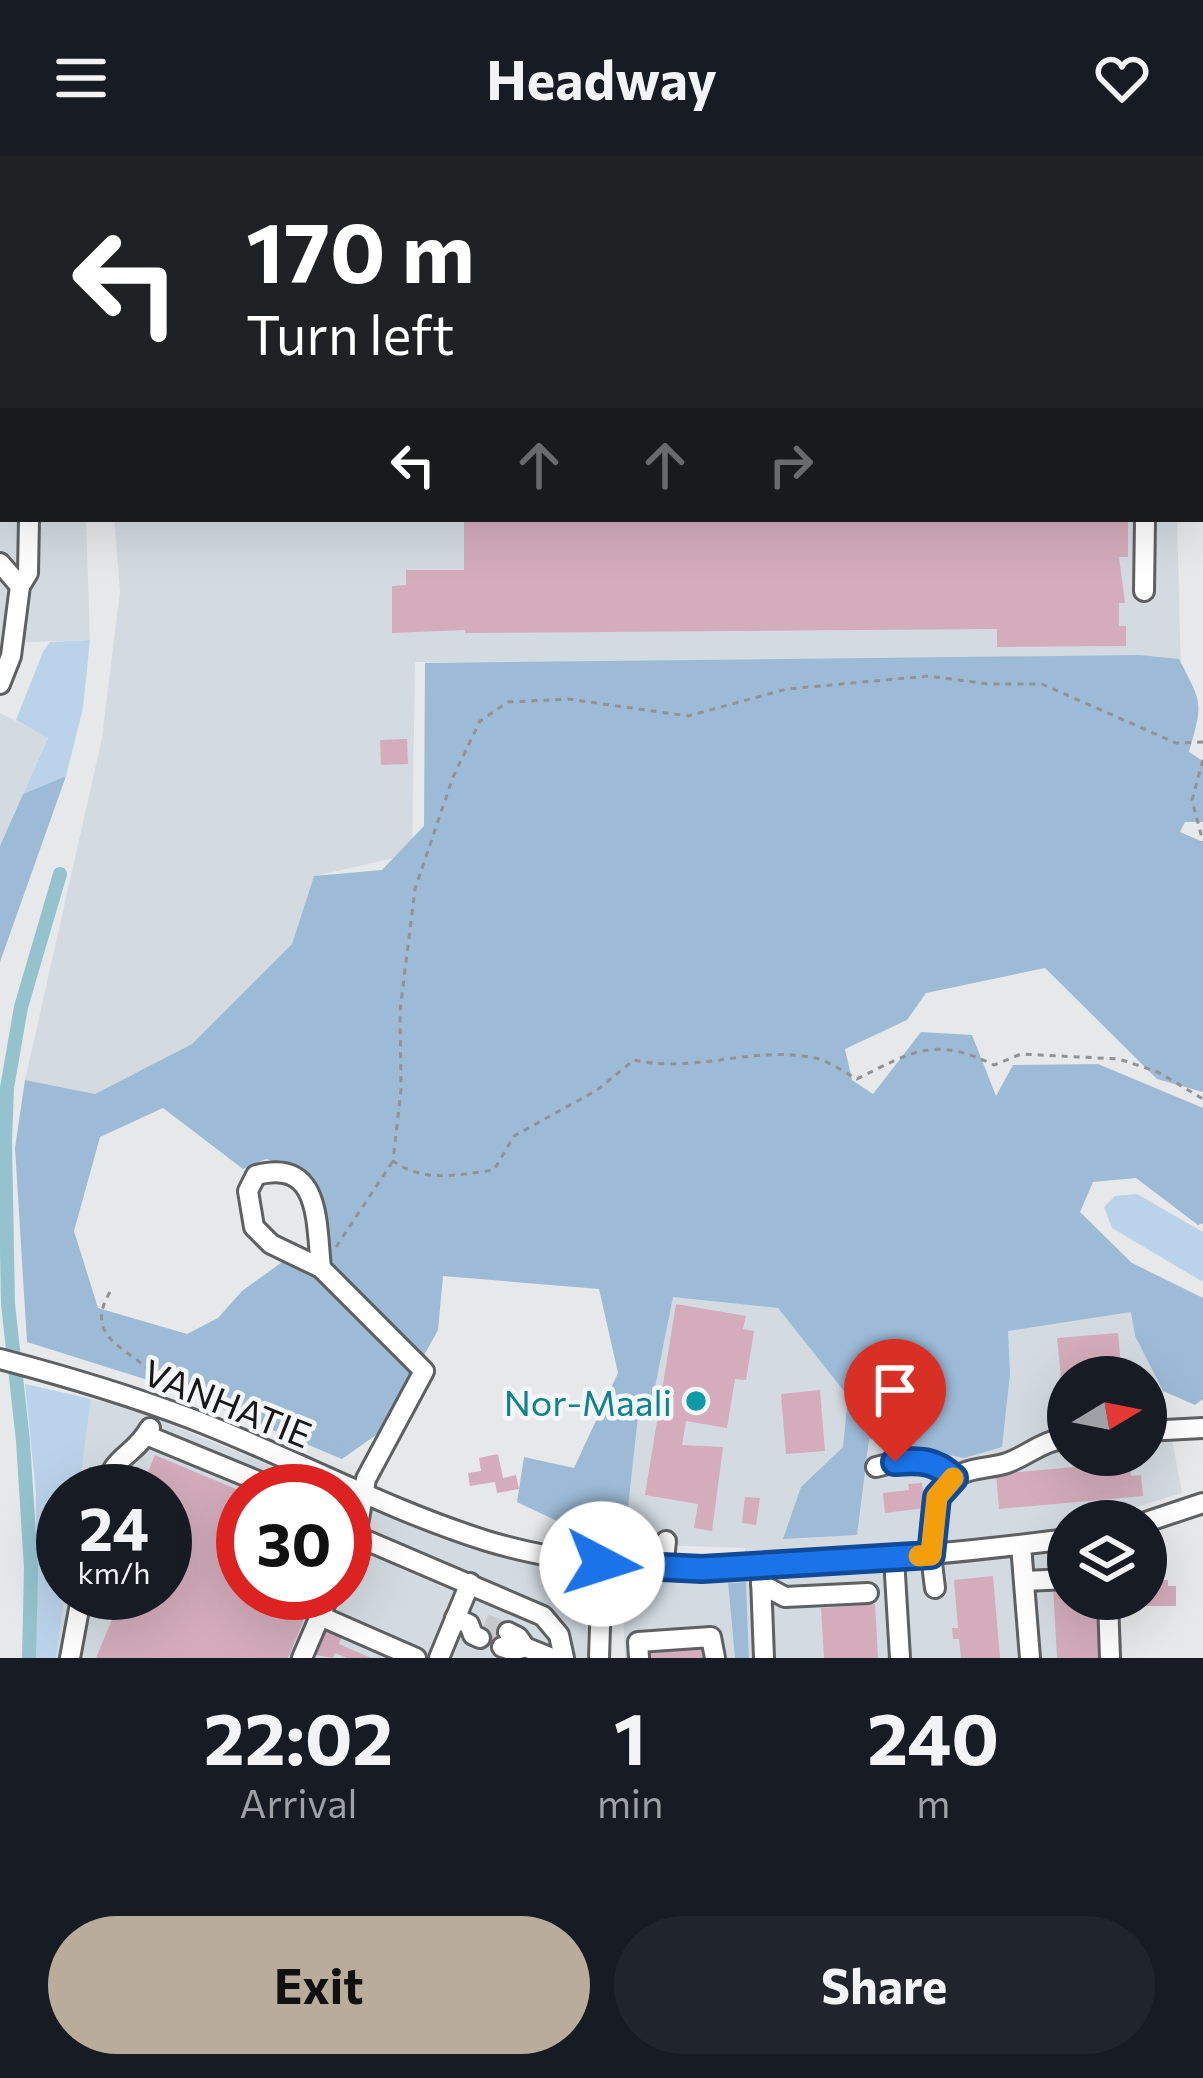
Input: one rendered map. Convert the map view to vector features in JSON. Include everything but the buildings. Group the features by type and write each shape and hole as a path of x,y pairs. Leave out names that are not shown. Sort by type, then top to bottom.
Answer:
{"street":[{"path":"0,684 11,656 8,620 28,573 29,522"},
{"path":"1144,522 1144,591"},
{"path":"0,563 20,586"},
{"path":"321,1268 312,1203 303,1180 290,1172 256,1175 248,1191 254,1227 271,1244 321,1268 424,1371 372,1468"},
{"name":"VANHATIE","path":"0,1359 159,1400 299,1464"},
{"path":"113,1464 141,1443 159,1400"},
{"path":"1167,1430 1203,1428"},
{"path":"146,1435 216,1464"},
{"path":"934,1588 931,1555 937,1497 954,1478 1008,1462 1047,1441"},
{"path":"876,1467 922,1460 941,1466 954,1478"},
{"name":"VANHATIE","path":"372,1497 486,1540 551,1557 761,1576 1047,1542"},
{"path":"1167,1515 1203,1503"},
{"path":"372,1534 543,1616 559,1635 564,1658"},
{"path":"663,1569 666,1540"},
{"path":"1021,1545 1030,1658"},
{"path":"894,1558 900,1658"},
{"path":"599,1658 602,1564"},
{"path":"761,1576 784,1597 868,1593"},
{"path":"761,1576 764,1658"},
{"path":"1024,1581 1047,1580"},
{"path":"439,1658 472,1626 470,1582"},
{"path":"70,1658 77,1620"},
{"path":"302,1658 318,1620"},
{"path":"329,1620 416,1658"},
{"path":"1109,1620 1110,1658"},
{"path":"505,1639 518,1637 525,1647 552,1658"},
{"path":"639,1658 638,1642 711,1637 713,1657"}],"path":[{"path":"321,1268 393,1161 401,1090 400,1011 416,889 453,777 480,721 508,703 568,699 688,716 787,689 929,676 988,684 1042,684 1175,743 1203,742"},
{"path":"1203,760 1192,800 1203,842"},
{"path":"393,1161 410,1173 446,1177 494,1169 514,1136 597,1090 634,1060 663,1067 753,1054 818,1058 857,1079 929,1047 965,1051 994,1065 1021,1054 1119,1059 1158,1072 1203,1099"},
{"path":"110,1292 101,1306 102,1328 116,1346 153,1371 159,1400"}],"shaded area":[{"path":"0,522 86,522 90,640 0,643"},
{"path":"114,522 1177,522 1181,672 415,662 412,854 315,876 292,944 192,1044 95,1094 25,1080 102,738 120,591"},
{"path":"90,640 83,708 66,776 23,794 48,738 16,720 43,652 50,642"},
{"path":"1139,655 1179,659 1198,704 1189,752 1203,761 1203,822 1185,822 1180,832 1203,842 1203,1092 1157,1079 1045,968 926,993 907,1020 845,1049 852,1080 873,1094 921,1032 972,1035 996,1096 1013,1065 1098,1064 1203,1108 1203,1223 1198,1225 1136,1178 1093,1182 1080,1212 1132,1263 1203,1298 1203,1399 1195,1405 1167,1393 1167,1356 1145,1356 1131,1312 1008,1331 1010,1374 1002,1447 964,1458 869,1439 857,1535 783,1539 801,1487 843,1447 848,1396 778,1308 673,1297 652,1402 638,1416 624,1544 563,1536 559,1522 517,1502 524,1457 574,1468 618,1373 599,1289 443,1276 438,1330 422,1359 327,1266 325,1208 303,1169 266,1159 243,1169 163,1108 100,1137 74,1231 98,1308 187,1334 218,1318 242,1291 285,1260 314,1273 414,1371 379,1433 342,1459 170,1387 27,1342 15,1148 25,1080 95,1094 192,1044 292,944 314,876 382,870 424,826 425,663"},
{"path":"0,713 48,737 0,846"},
{"path":"66,776 0,962 0,846 23,794"},
{"path":"1137,1194 1203,1232 1203,1282 1112,1228 1104,1207 1115,1196"},
{"path":"653,1272 1132,1311 1135,1336 1145,1356 1047,1356 1047,1476 1167,1476 1167,1412 1182,1493 1159,1500 1047,1500 1047,1620 1120,1620 1123,1658 749,1658 745,1548 624,1544"},
{"path":"25,1384 91,1399 83,1464 36,1464 36,1493"},
{"path":"91,1399 135,1410 266,1464 216,1464 216,1620 372,1620 372,1508 425,1531 521,1560 564,1567 583,1589 589,1658 56,1658 61,1620 192,1620 192,1464 83,1464"},
{"path":"36,1493 36,1620 61,1620 56,1658 35,1658"},
{"path":"632,1577 728,1583 735,1658 625,1658 622,1594"},
{"path":"746,1582 749,1658 735,1658 728,1583"}],"waterway":[{"path":"29,1658 31,1568 8,1304 7,1088 21,1007 60,874"}],"tunnel":[{"path":"485,1623 508,1632"}],"slow traffic":[{"path":"919,1556 931,1555 937,1497 953,1478"}],"place":[{"name":"Nor-Maali","path":"696,1401"}],"route":[{"path":"602,1564 702,1569 931,1555 937,1497 954,1478 941,1466 922,1460 895,1462"}]}
